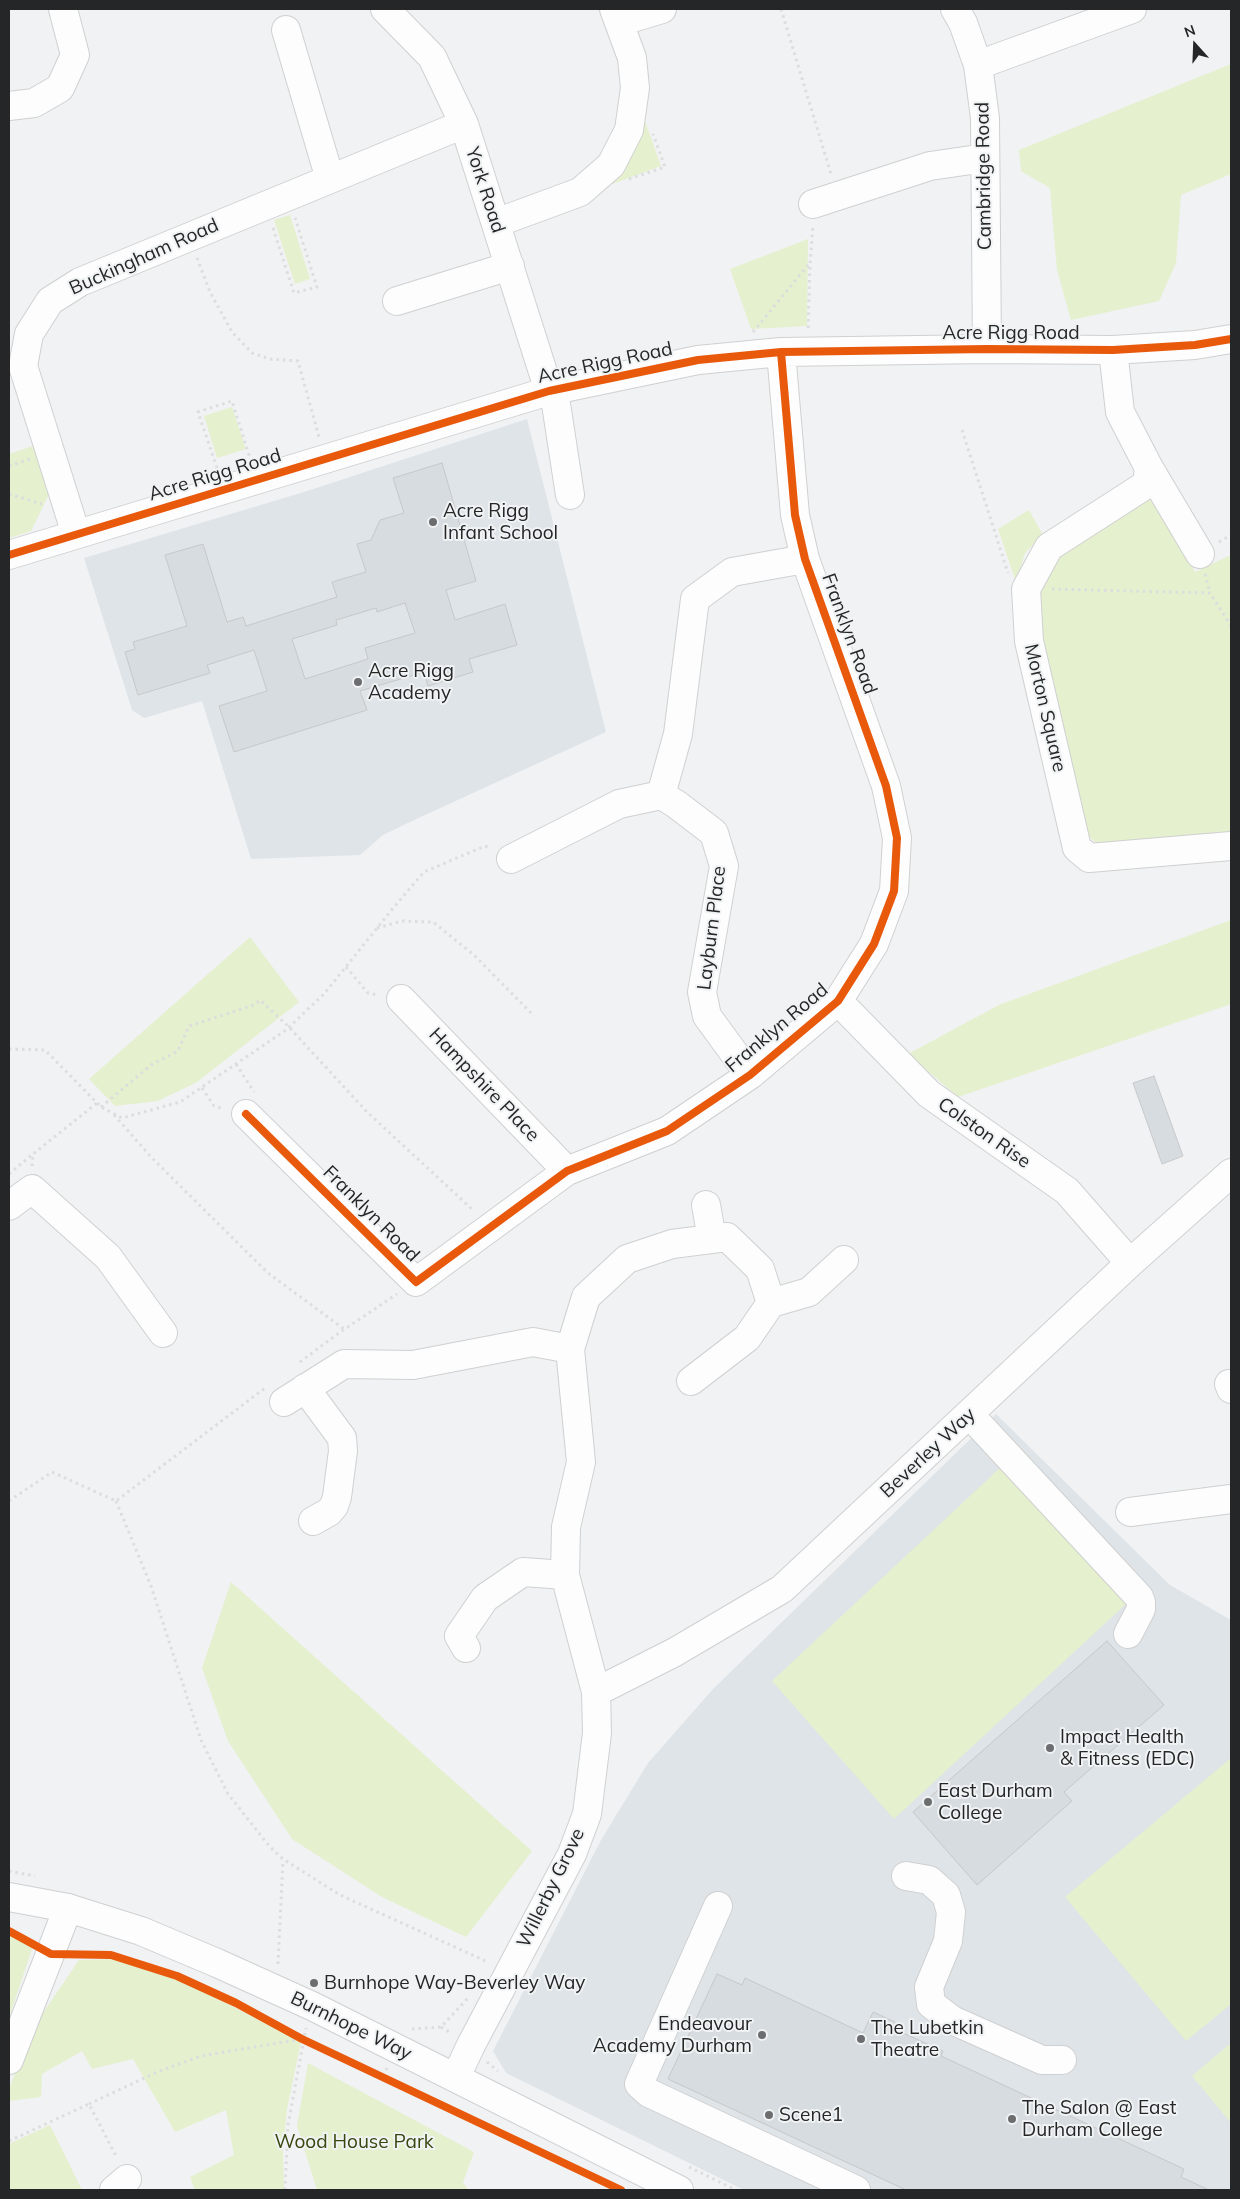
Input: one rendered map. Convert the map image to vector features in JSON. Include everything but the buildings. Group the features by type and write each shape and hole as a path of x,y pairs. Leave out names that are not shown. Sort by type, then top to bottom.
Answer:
{"street":[{"path":"9,106 34,103 60,88 75,55 63,9"},
{"name":"York Road","path":"385,9 432,57 464,124 550,391 556,404 570,496"},
{"path":"496,222 580,192 612,165 629,130 635,88 632,58 617,16 662,9"},
{"name":"Cambridge Road","path":"955,9 978,65 985,118 986,349"},
{"path":"978,65 1132,9"},
{"path":"286,30 330,179"},
{"name":"Buckingham Road","path":"73,523 23,366 29,334 50,301 80,282 464,124"},
{"path":"813,204 930,166 985,158"},
{"path":"397,301 510,266"},
{"name":"Acre Rigg Road","path":"9,555 73,523 224,490 550,391 698,360 781,352 986,349 1113,350 1195,345 1231,339"},
{"path":"1113,350 1120,412 1149,468 1200,554"},
{"name":"Franklyn Road","path":"246,1114 416,1282 567,1171 667,1131 750,1075 838,1001 874,944 894,891 898,838 886,786 805,559 795,515 781,352"},
{"path":"1026,588 1049,547 1146,484 1149,468"},
{"path":"511,859 619,804 661,796 678,734 695,599 732,572 805,559"},
{"name":"Morton Square","path":"1026,588 1029,641 1077,848 1090,858 1231,846"},
{"name":"Layburn Place","path":"661,796 676,804 714,833 724,866 702,992 707,1016 750,1075"},
{"name":"Hampshire Place","path":"401,999 567,1171"},
{"name":"Colston Rise","path":"838,1001 929,1094 1067,1192 1130,1263"},
{"name":"Beverley Way","path":"596,1692 675,1652 782,1589 1130,1263 1231,1173"},
{"path":"9,1206 32,1189 108,1257 162,1333"},
{"path":"706,1204 712,1239"},
{"name":"Willerby Grove","path":"456,2078 470,2045 572,1854 587,1814 596,1733 596,1692 565,1576 566,1527 581,1462 570,1349 586,1297 627,1259 672,1244 727,1237 760,1269 771,1304"},
{"path":"692,1382 747,1338 771,1304 809,1292 844,1260"},
{"path":"313,1521 329,1512 337,1498 343,1451 342,1438 288,1385 344,1364 413,1365 533,1342 570,1349"},
{"path":"969,1414 1139,1597 1141,1609 1128,1634"},
{"path":"1130,1512 1231,1499"},
{"path":"466,1648 459,1636 485,1598 523,1572 565,1576"},
{"path":"906,1876 928,1880 946,1895 951,1912 948,1942 930,1987 932,2004 952,2020 1042,2060 1062,2060"},
{"name":"Burnhope Way","path":"9,1897 68,1908 141,1931 217,1963 312,2006 679,2190"},
{"path":"718,1906 639,2084 649,2093 856,2190"},
{"path":"9,2060 68,1908"}],"path":[{"path":"781,9 825,157 839,196"},
{"path":"277,201 317,287 294,293 277,201"},
{"path":"808,333 813,204"},
{"path":"189,237 210,292 232,332 252,353 270,359 298,361 325,459"},
{"path":"751,335 754,328 810,264"},
{"path":"224,490 198,412 232,401 257,479"},
{"path":"962,430 1013,589 1210,593 1231,626"},
{"path":"9,494 73,523"},
{"path":"9,1049 45,1050 101,1107 122,1118 180,1102 289,1027 324,994 424,872 485,846 511,859"},
{"path":"377,928 402,922 432,922 474,955 534,1016"},
{"path":"346,967 368,993 401,999"},
{"path":"101,1107 151,1065 178,1051 189,1026 254,1005 260,1000 289,1027 366,1111 491,1227"},
{"path":"202,1088 214,1106 246,1114 255,1091 236,1064"},
{"path":"9,1174 97,1103"},
{"path":"112,1113 152,1158 268,1273 344,1330"},
{"path":"32,1189 33,1154"},
{"path":"116,1501 288,1385 344,1330 416,1282"},
{"path":"9,1501 52,1472 116,1501 151,1586 201,1740 228,1794 270,1846 283,1859 340,1895 492,1964"},
{"path":"278,1964 283,1859"},
{"path":"9,1871 40,1878"},
{"path":"270,1960 287,1969"},
{"path":"441,2027 474,1991"},
{"path":"286,2190 288,2125 302,2039 312,2006"},
{"path":"406,2029 441,2027 470,2045 495,2070 504,2074"},
{"path":"294,2034 311,2043"},
{"path":"9,2141 157,2072 201,2056 302,2039"},
{"path":"374,2072 392,2080"},
{"path":"89,2104 120,2184"},
{"path":"683,2164 736,2190"}],"shaded area":[{"name":"Acre Rigg Academy","path":"527,419 606,732 383,835 360,855 251,859 202,701 144,718 132,710 84,558 304,492"},
{"name":"East Durham College","path":"996,1414 1170,1585 1231,1620 1231,2190 744,2190 506,2073 493,2051 601,1840 648,1763 713,1689"}],"green space":[{"path":"1231,64 1231,174 1181,195 1176,263 1159,301 1071,320 1057,270 1050,188 1021,171 1019,150"},
{"path":"644,118 661,166 607,186"},
{"path":"290,215 310,279 295,284 274,220"},
{"path":"808,239 807,326 751,329 730,269"},
{"path":"232,407 246,449 217,458 204,416"},
{"path":"33,446 50,492 31,531 9,538 9,454"},
{"path":"1140,496 1153,501 1195,572 1231,555 1231,834 1105,844 1095,842 1084,832 1032,623 1037,581 1053,549"},
{"path":"1029,510 1043,535 1025,553 1016,582 998,529"},
{"path":"1231,920 1231,1004 958,1097 908,1054 999,1005"},
{"path":"250,937 299,1002 197,1082 158,1101 115,1106 89,1079"},
{"path":"1002,1466 1126,1604 894,1819 772,1681"},
{"path":"231,1582 532,1851 466,1937 382,1897 292,1839 228,1741 202,1668"},
{"path":"1231,1758 1231,2004 1186,2041 1065,1897"},
{"path":"9,1934 35,1940 9,2018"},
{"path":"118,1959 188,1983 301,2042 287,2109 283,2151 284,2190 195,2190 190,2177 234,2155 226,2110 175,2132 133,2059 92,2069 82,2051 42,2074 41,2097 9,2101 9,2090 30,2032 79,1960"},
{"path":"1231,2043 1231,2123 1192,2076"},
{"name":"Wood House Park","path":"308,2063 474,2152 463,2182 468,2190 317,2190 297,2126"},
{"path":"50,2125 82,2190 9,2190 9,2144"}],"cycle path":[{"path":"9,555 549,391 698,360 781,352 987,349 1113,350 1195,345 1231,339"},
{"path":"246,1114 416,1282 567,1171 667,1131 750,1075 838,1001 874,944 894,891 897,838 886,786 805,559 795,515 781,352"},
{"path":"9,1931 51,1954 111,1955 177,1976 236,2003 302,2039 621,2190"}],"place":[{"name":"Acre Rigg Infant School","path":"433,522"},
{"name":"Acre Rigg Academy","path":"358,682"},
{"name":"Impact Health & Fitness (EDC)","path":"1050,1748"},
{"name":"East Durham College","path":"928,1802"},
{"name":"Burnhope Way-Beverley Way","path":"314,1983"},
{"name":"Endeavour Academy Durham","path":"762,2035"},
{"name":"The Lubetkin Theatre","path":"861,2039"},
{"name":"Scene1","path":"769,2115"},
{"name":"The Salon @ East Durham College","path":"1012,2119"}]}
